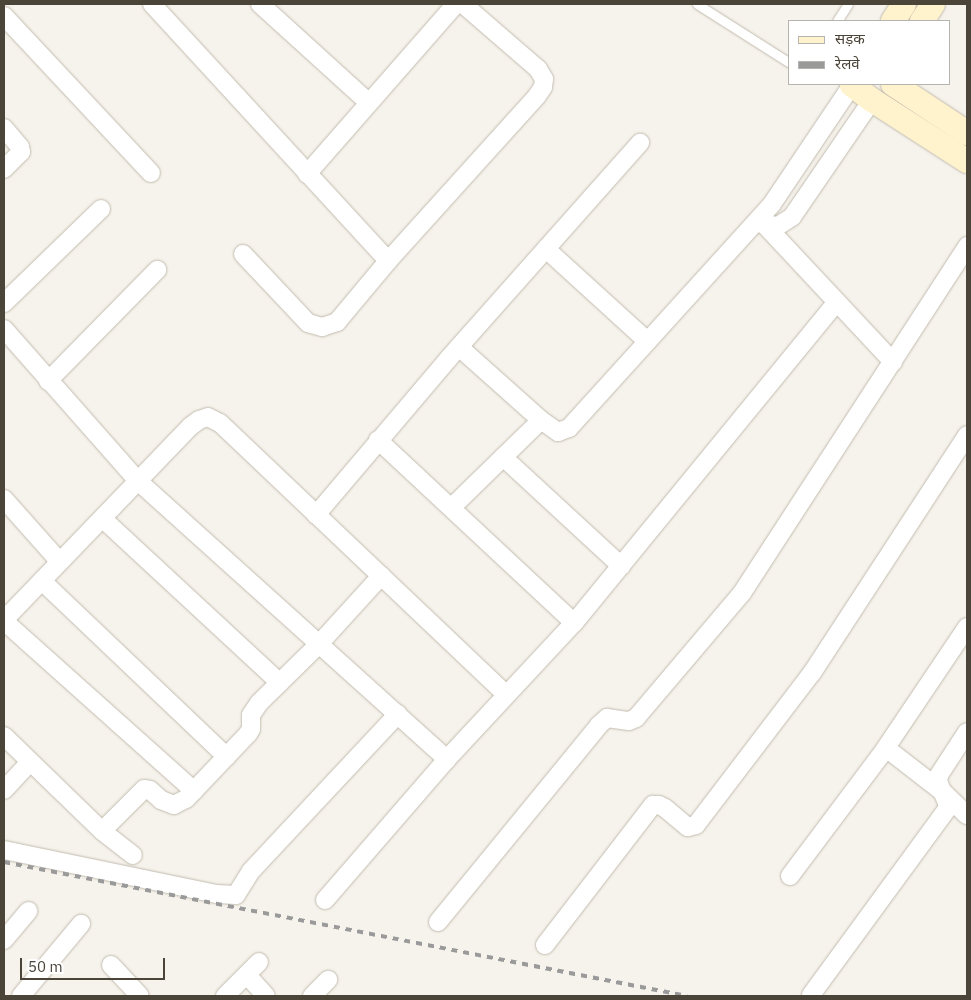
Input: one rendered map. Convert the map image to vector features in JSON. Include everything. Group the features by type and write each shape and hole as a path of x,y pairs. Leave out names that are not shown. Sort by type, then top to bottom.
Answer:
{"street":[{"path":"152,4 388,261"},
{"path":"260,4 368,102"},
{"path":"307,174 368,102 456,4"},
{"path":"243,254 308,323 322,327 336,322 543,87 544,78 538,69 463,4"},
{"path":"893,20 904,4"},
{"path":"923,20 933,4"},
{"path":"4,16 151,173"},
{"path":"459,347 540,420 558,432 569,428 647,341 759,224 852,85 877,92 967,161"},
{"path":"895,85 967,133"},
{"path":"759,224 778,226 792,217 877,92"},
{"path":"4,128 20,147 21,152 4,169"},
{"path":"316,515 459,347 640,143"},
{"path":"4,304 101,209"},
{"path":"759,224 837,302 892,362"},
{"path":"438,922 599,725 607,718 629,721 636,718 742,593 967,246"},
{"path":"546,248 647,341"},
{"path":"48,381 157,270"},
{"path":"325,900 447,759 574,622 837,302"},
{"path":"4,329 138,481 447,759"},
{"path":"194,791 4,621 191,426 208,416 220,423 506,694"},
{"path":"452,507 540,420"},
{"path":"545,945 653,805 665,808 688,827 696,825 812,673 967,435"},
{"path":"378,440 574,622"},
{"path":"503,456 621,566"},
{"path":"4,500 60,562"},
{"path":"103,518 280,683"},
{"path":"102,831 144,789 150,790 162,800 174,805 180,804 227,757 251,729 251,715 254,709 320,643 381,576"},
{"path":"42,581 227,757"},
{"path":"790,876 886,748 967,627"},
{"path":"4,850 217,894 236,895 250,871 398,714"},
{"path":"810,995 945,813 948,805 938,782 938,775 967,732"},
{"path":"4,736 102,831 133,855"},
{"path":"886,748 943,792 967,814"},
{"path":"4,790 30,762"},
{"path":"4,940 28,911"},
{"path":"22,996 81,924"},
{"path":"111,966 140,996"},
{"path":"226,996 253,968 266,996"},
{"path":"312,996 328,980"}],"lane":[{"path":"696,4 788,62"},
{"path":"838,20 848,4"}],"railway":[{"path":"4,862 687,996"}]}
